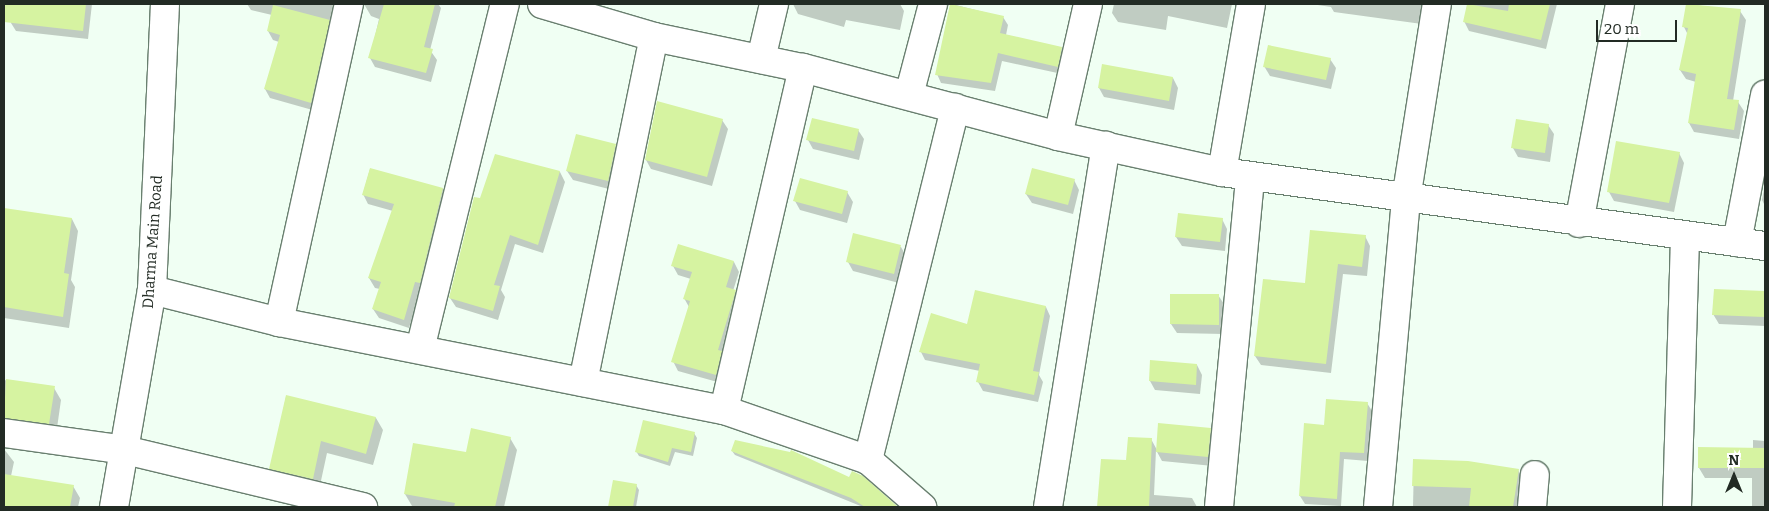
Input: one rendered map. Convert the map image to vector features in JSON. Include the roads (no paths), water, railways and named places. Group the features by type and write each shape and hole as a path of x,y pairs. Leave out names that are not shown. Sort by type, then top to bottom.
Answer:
{"street":[{"name":"Dharma Main Road","path":"114,507 152,290 164,4"},
{"path":"279,322 348,4"},
{"path":"420,349 505,4"},
{"path":"542,4 609,14 654,37 803,68 909,94 1058,136 1222,172 1406,200 1765,246"},
{"path":"761,59 774,4"},
{"path":"909,94 933,4"},
{"path":"1058,136 1088,4"},
{"path":"1222,172 1251,4"},
{"path":"1378,507 1406,200 1437,4"},
{"path":"1579,223 1620,4"},
{"path":"583,382 654,37"},
{"path":"724,410 803,68"},
{"path":"1737,242 1765,94"},
{"path":"868,460 955,108"},
{"path":"1048,507 1106,146"},
{"path":"1219,507 1250,176"},
{"path":"1677,507 1685,236"},
{"path":"152,290 279,322 724,410 868,460 922,507"},
{"path":"4,433 125,450 363,507"},
{"path":"1532,507 1535,475"}]}
